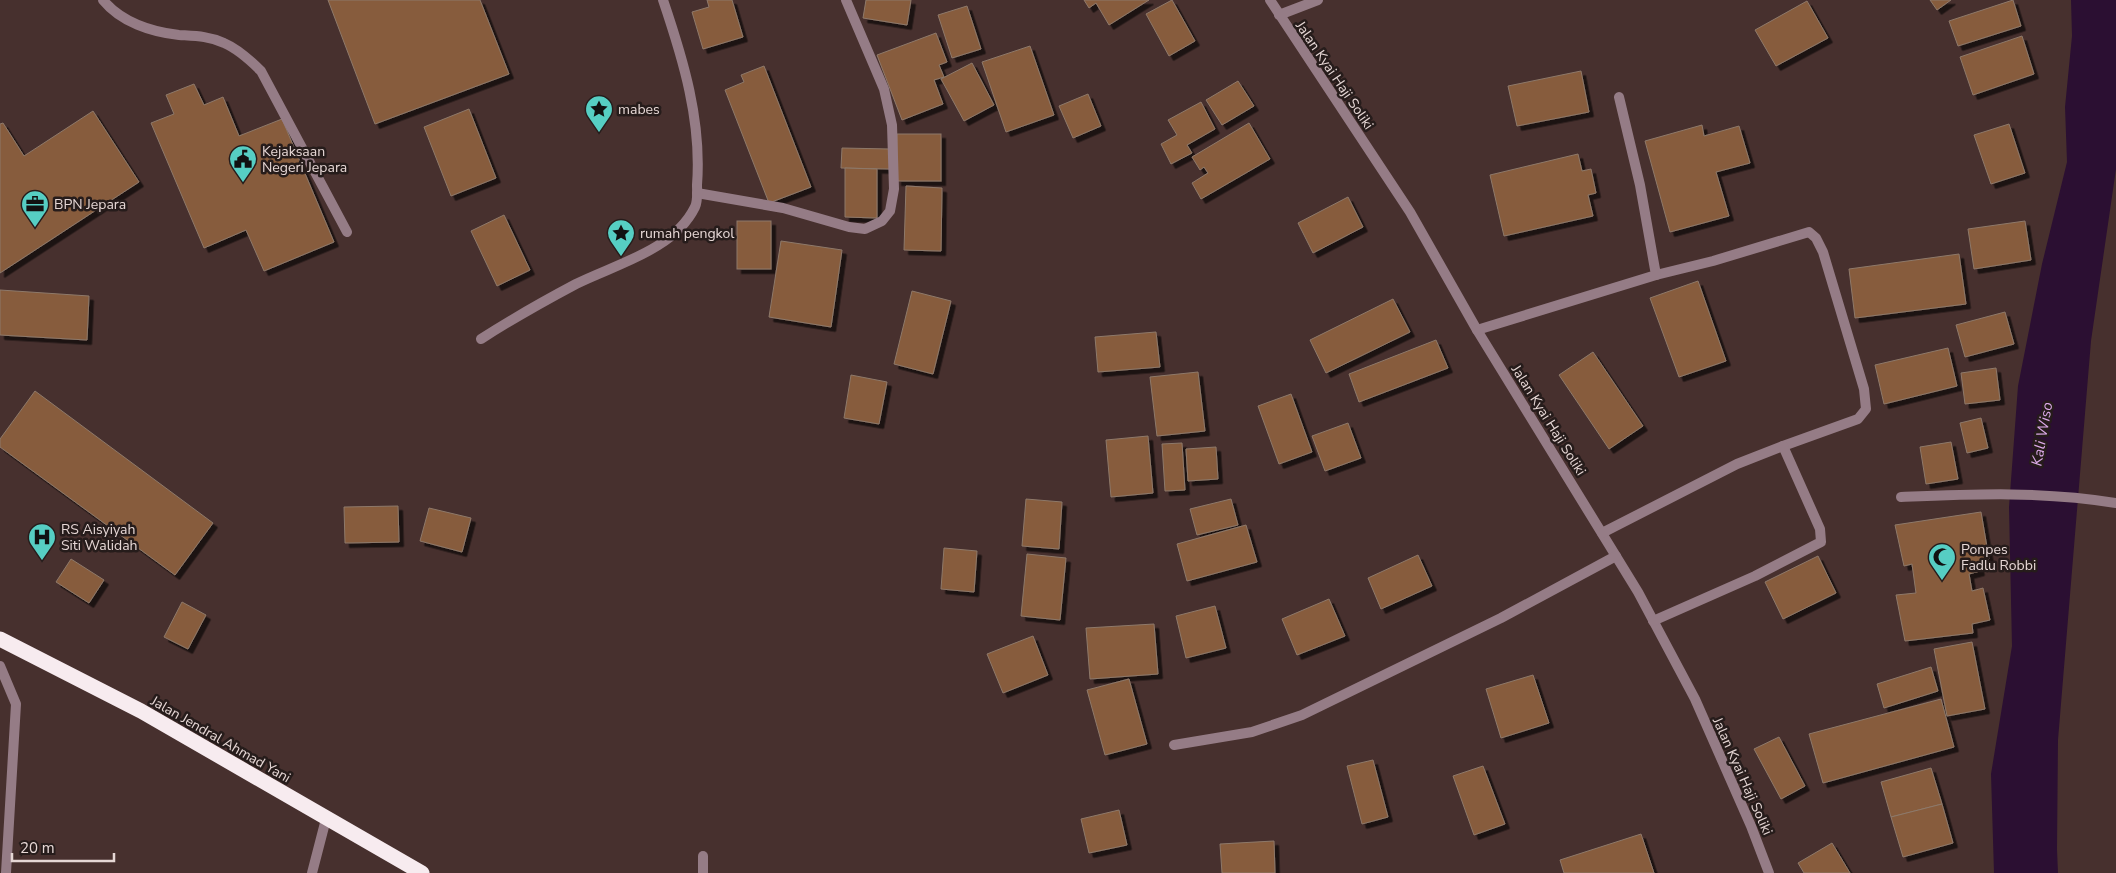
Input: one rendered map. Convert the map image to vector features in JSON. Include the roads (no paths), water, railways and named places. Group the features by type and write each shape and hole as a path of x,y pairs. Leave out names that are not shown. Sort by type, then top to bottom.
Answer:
{"highway":[{"name":"Jalan Jendral Ahmad Yani","path":"0,639 141,711 422,873"}],"street":[{"path":"103,0 111,9 131,22 178,35 196,35 224,43 251,61 261,71 347,232"},
{"path":"481,339 553,296 639,256 674,233 690,217 696,205 698,174 695,121 682,56 662,0"},
{"path":"697,193 783,208 849,227 865,229 882,220 890,211 894,189 892,126 884,89 846,0"},
{"name":"Jalan Kyai Haji Soliki","path":"1270,0 1410,212 1478,330 1638,592 1695,699 1751,826 1769,873"},
{"path":"1279,15 1318,0"},
{"path":"1619,97 1640,185 1656,275"},
{"path":"1478,330 1656,275 1713,261 1809,232 1816,238 1823,252 1864,389 1866,409 1858,419 1737,464 1602,533"},
{"path":"1653,621 1755,576 1821,542 1820,529 1783,446"},
{"path":"1900,497 2007,493 2082,498 2116,503"},
{"path":"1174,745 1252,732 1302,715 1500,618 1616,556"},
{"path":"0,666 16,704 6,873"},
{"path":"312,873 326,819"},
{"path":"703,856 703,873"}],"water":[{"name":"Kali Wiso","path":"2071,0 2116,0 2116,169 2091,341 2058,740 2058,873 1994,873 1991,774 2012,646 2009,507 2018,386 2042,264 2067,162 2065,107 2072,36"}],"place":[{"name":"mabes","path":"599,133"},
{"name":"Kejaksaan Negeri Jepara","path":"243,183"},
{"name":"BPN Jepara","path":"35,228"},
{"name":"rumah pengkol","path":"621,257"},
{"name":"RS Aisyiyah Siti Walidah","path":"42,561"},
{"name":"Ponpes Fadlu Robbi","path":"1942,581"}]}
